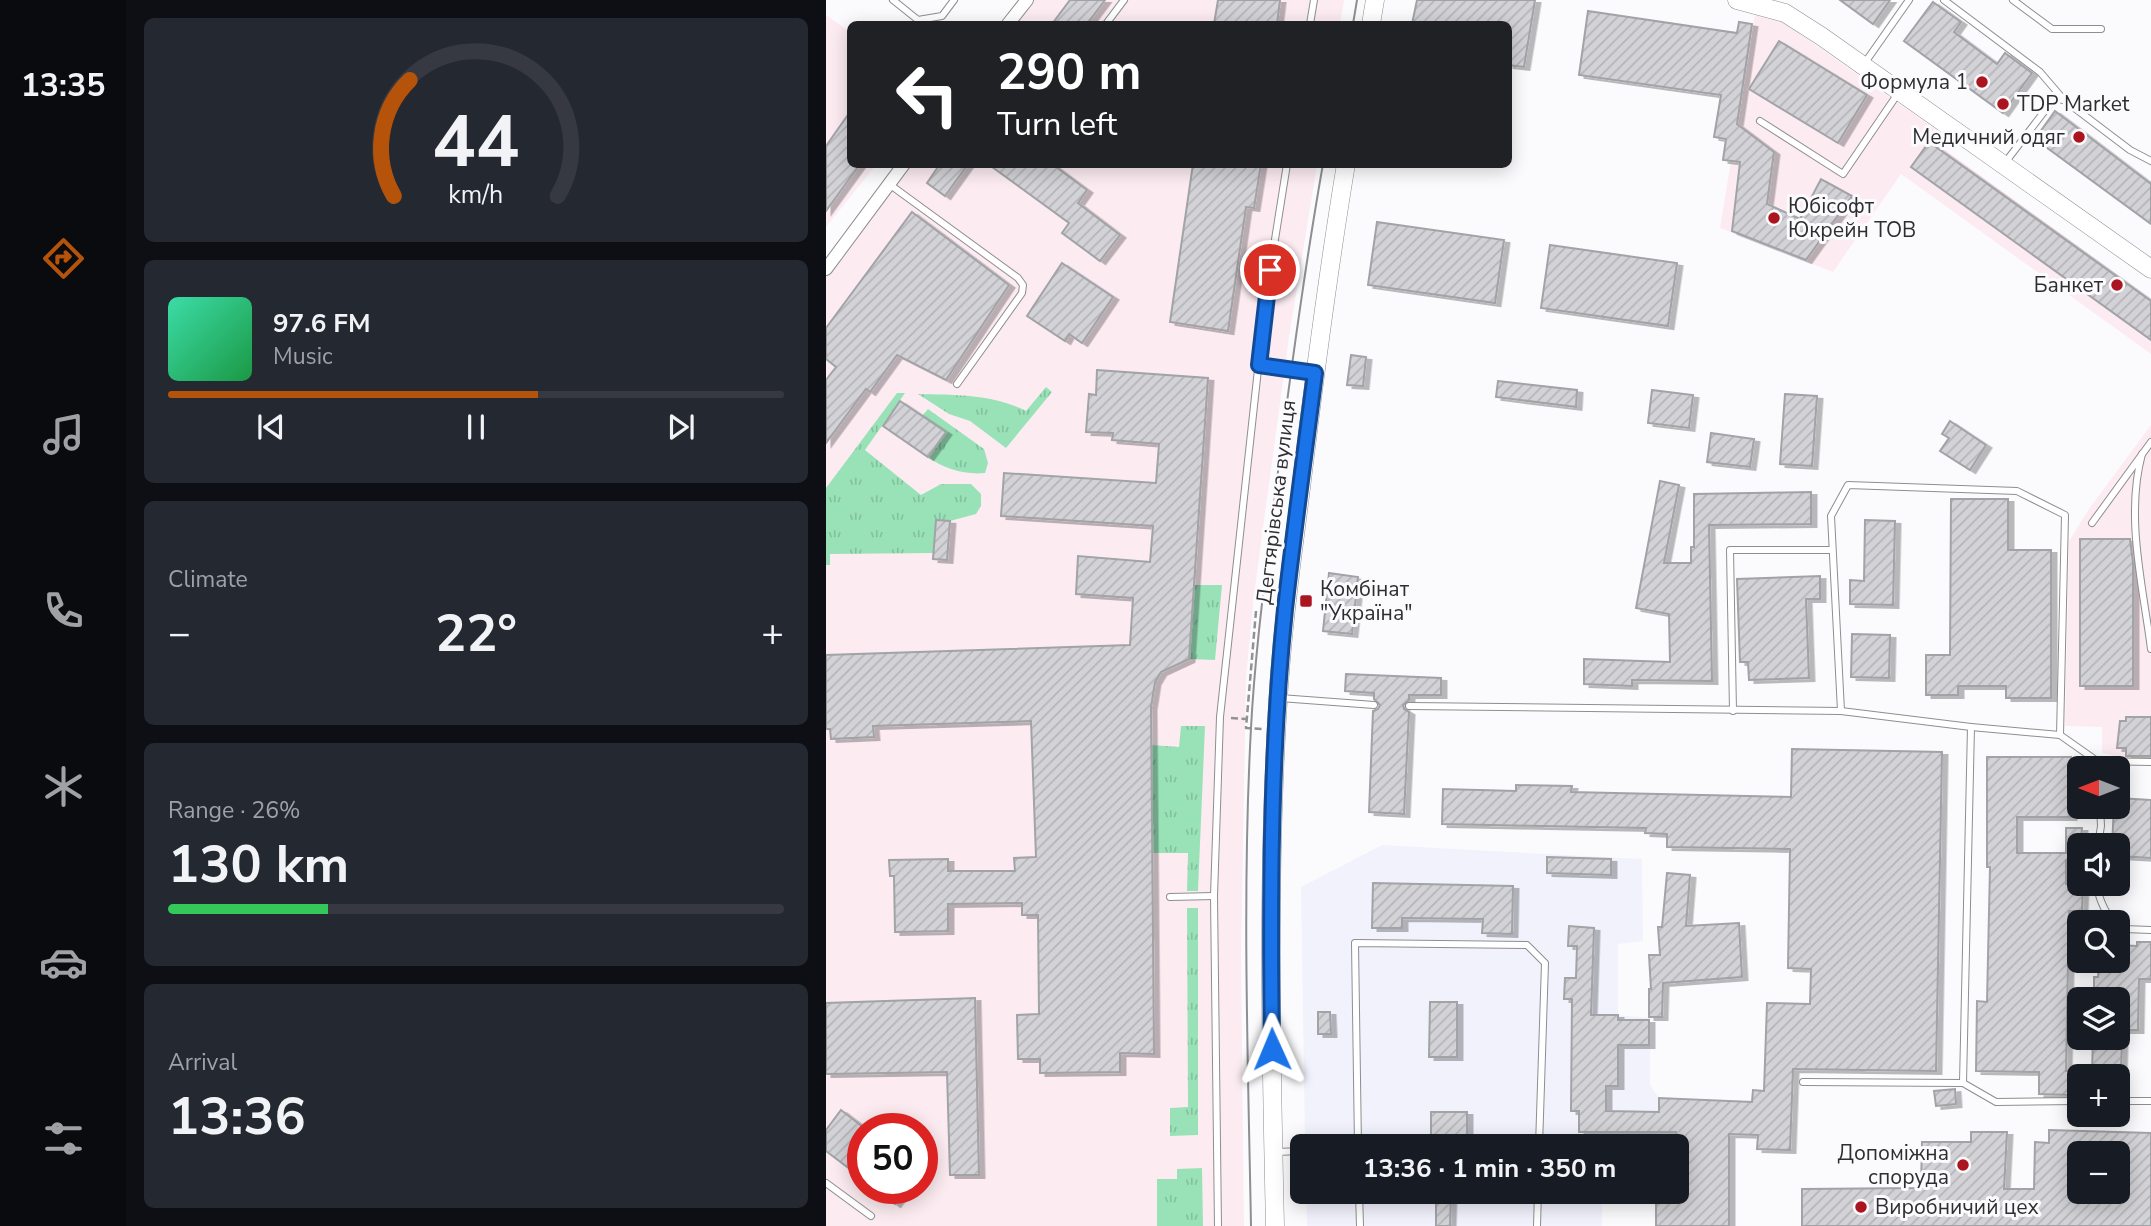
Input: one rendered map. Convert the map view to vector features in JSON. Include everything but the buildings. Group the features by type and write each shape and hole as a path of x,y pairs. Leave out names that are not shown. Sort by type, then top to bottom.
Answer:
{"main road":[{"path":"1372,21 1375,0"},
{"path":"1737,0 1785,13 2151,269"},
{"name":"Дегтярівська вулиця","path":"1275,1226 1270,946 1278,698 1285,609 1315,373 1345,168"}],"street":[{"path":"1011,21 1027,0"},
{"path":"827,266 901,168"}],"lane":[{"path":"893,0 918,20 942,16 954,0"},
{"path":"1108,21 1124,0"},
{"path":"1310,21 1314,0"},
{"path":"1863,65 1909,0"},
{"path":"1944,0 2040,72 2064,100 2130,150 2151,161"},
{"path":"2013,0 2052,29 2101,29"},
{"path":"1760,121 1843,174 1900,92"},
{"path":"2003,165 2050,104 2057,99 2064,100"},
{"path":"1218,1226 1214,896 1220,717 1266,296 1286,168"},
{"path":"889,184 1018,278 1023,285 1022,293 957,384"},
{"path":"1259,365 1315,373"},
{"path":"2092,523 2151,442"},
{"path":"2142,454 2135,489 2135,514 2151,649"},
{"path":"1841,711 1830,516 1848,485 2017,491 2065,515 2060,735"},
{"path":"1733,711 1730,550 1832,550"},
{"path":"1278,698 1374,705"},
{"path":"1409,706 1841,711 2060,735 2086,756"},
{"path":"1963,1083 1971,727"},
{"path":"2130,763 2151,762"},
{"path":"1170,897 1214,896"},
{"path":"2130,929 2151,930"},
{"path":"1358,1134 1355,943 1527,945 1545,963 1539,1134"},
{"path":"1803,1082 1963,1083 1996,1102 2067,1101"},
{"path":"2130,1101 2151,1101"},
{"path":"1273,1152 1290,1152"},
{"path":"826,1183 872,1216"},
{"path":"1359,1204 1360,1226"},
{"path":"1537,1226 1538,1204"}],"path":[{"path":"1256,611 1246,729 1262,729"},
{"path":"1220,717 1247,719"}],"shaded area":[{"path":"1033,0 1344,0 1340,21 1016,21"},
{"path":"826,15 847,30 847,168 874,168 826,227"},
{"path":"1755,15 1780,20 1935,129 1929,138 2151,299 2151,354 1901,174 1833,272 1720,228"},
{"path":"908,168 1317,168 1289,337 1254,595 1246,678 1241,954 1244,1226 826,1226 826,276"},
{"path":"2151,425 2151,758 2130,758 2102,753 2102,727 2065,726 2069,541 2089,509"},
{"path":"1382,845 1642,859 1643,941 1618,944 1618,1015 1650,1018 1650,1085 1659,1098 1658,1134 1305,1134 1301,887"},
{"path":"1306,1204 1602,1204 1602,1226 1307,1226"}],"green space":[{"path":"1046,387 1052,392 1006,448 970,421 949,414 918,394 987,398 1026,411"},
{"path":"897,393 905,393 865,450 921,495 941,484 971,484 981,494 981,506 976,514 950,521 936,521 934,553 830,554 830,565 826,565 826,488"},
{"path":"928,409 984,449 988,463 985,473 955,470 928,457 946,432 922,416"},
{"path":"1194,585 1222,585 1215,660 1189,659"},
{"path":"1181,726 1205,726 1198,891 1187,891 1188,853 1152,853 1151,745 1179,747"},
{"path":"1187,908 1198,908 1198,1135 1170,1136 1170,1108 1188,1107"},
{"path":"1202,1168 1203,1226 1157,1226 1157,1179 1177,1179 1177,1169"}],"tram line":[{"path":"1354,21 1357,0"},
{"path":"1251,1226 1246,914 1253,700 1285,419 1322,168"}],"place":[{"name":"Формула 1","path":"1982,82"},
{"name":"TDP Market","path":"2003,104"},
{"name":"Медичний одяг","path":"2079,137"},
{"name":"Юбісофт Юкрейн ТОВ","path":"1774,218"},
{"name":"Банкет","path":"2117,285"},
{"name":"Комбінат \"Україна\"","path":"1306,601"},
{"name":"Допоміжна споруда","path":"1963,1165"},
{"name":"Виробничий цех","path":"1861,1207"}],"route":[{"path":"1270,270 1259,365 1315,373 1285,609 1278,698 1270,946 1272,1049"}]}
